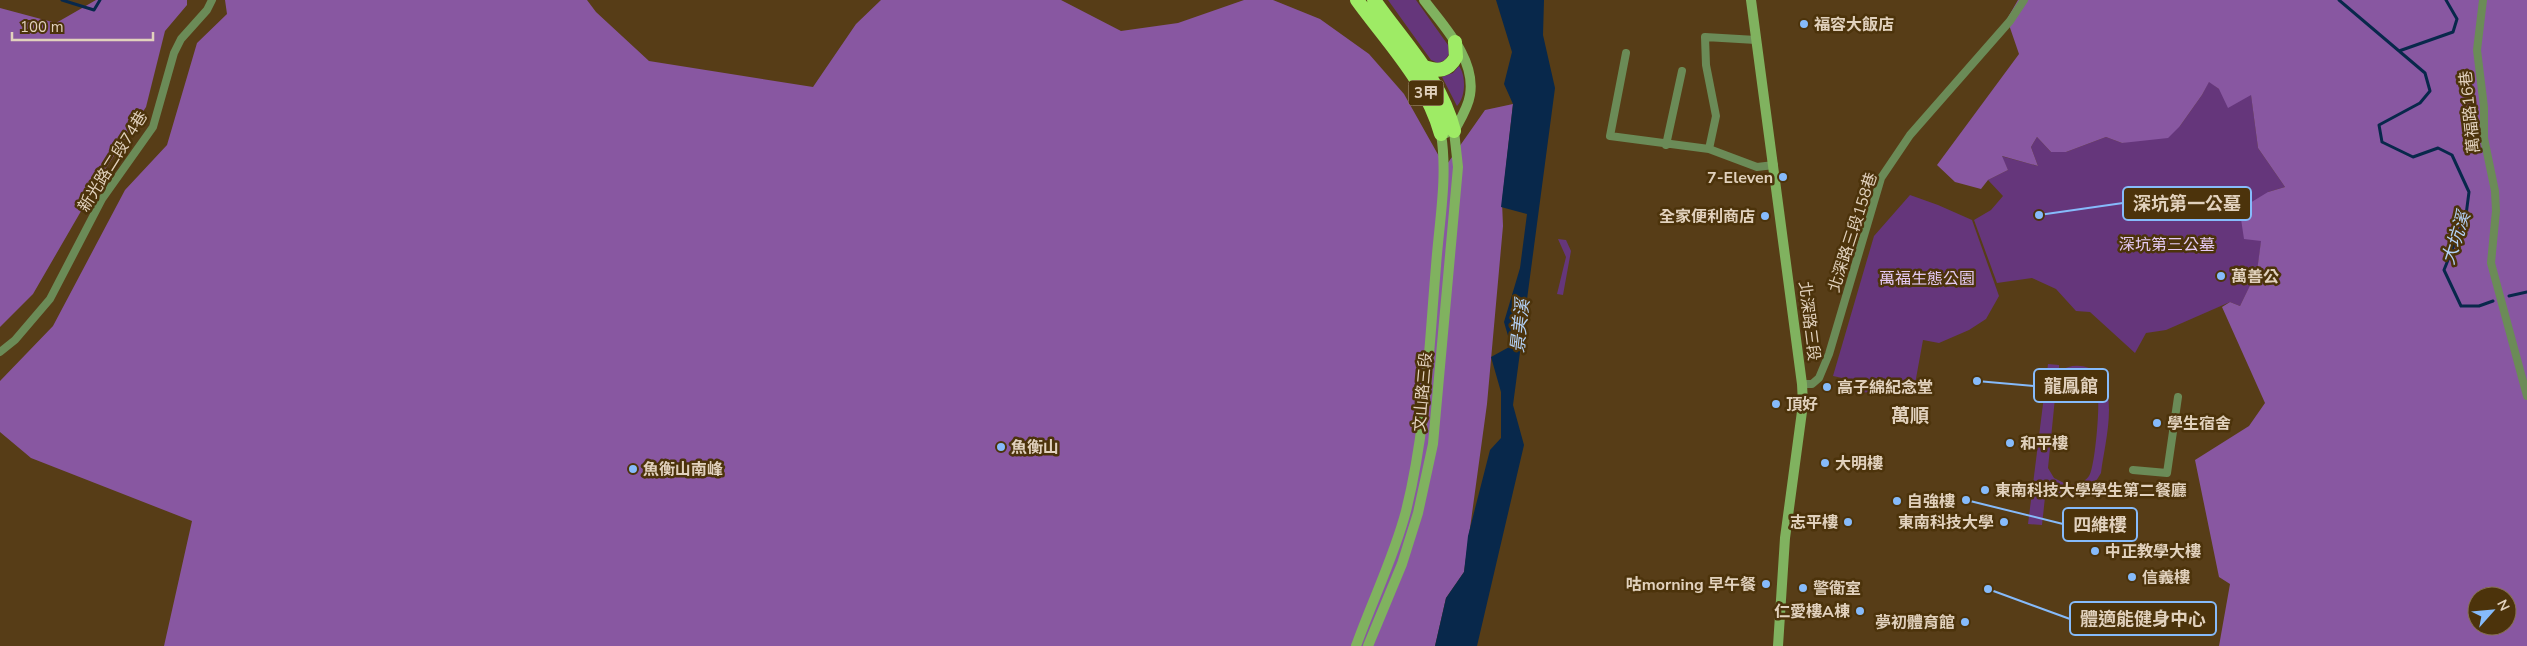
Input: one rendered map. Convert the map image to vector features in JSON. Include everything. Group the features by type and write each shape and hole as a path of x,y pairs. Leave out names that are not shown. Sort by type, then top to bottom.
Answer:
{"highway":[{"path":"1346,0 1400,58"},
{"name":"3甲","path":"1357,0 1426,93 1448,132"},
{"name":"3甲","path":"1375,0 1424,67 1446,104 1448,132"},
{"path":"1424,67 1435,71 1447,68 1456,57 1454,42"}],"main road":[{"path":"1424,0 1464,58 1470,82 1468,102 1448,132"},
{"name":"北深路三段","path":"1751,0 1774,165 1803,404 1786,538 1778,646"},
{"name":"文山路三段","path":"1356,646 1392,554 1406,513 1415,474 1429,355 1448,132"},
{"name":"文山路三段","path":"1368,646 1402,564 1416,522 1433,444 1458,167 1448,132"}],"street":[{"name":"新光路二段74巷","path":"0,352 15,340 50,299 102,199 153,127 174,53 181,39 207,10 212,0"},
{"name":"北深路三段158巷","path":"1802,384 1812,384 1819,378 1829,354 1881,178 1910,135 2010,22 2024,0"},
{"name":"萬福路16巷","path":"2483,0 2476,50 2484,106 2484,138 2495,191 2496,210 2491,263 2527,396"},
{"path":"1709,149 1716,116 1704,52 1705,38 1756,40"},
{"path":"1626,53 1610,136 1666,145 1709,149 1757,167 1774,165"},
{"path":"1666,145 1682,71"},
{"path":"2133,470 2167,473 2178,397"}],"green space":[{"path":"1388,0 1416,0 1448,45 1449,54 1445,60 1438,63 1431,60"},
{"path":"1459,66 1463,75 1464,86 1462,97 1457,106 1442,77 1453,73"},
{"name":"深坑第三公墓","path":"2209,81 2219,89 2251,94 2258,148 2285,187 2268,192 2257,272 2240,306 2230,302 2166,330 2146,333 2135,353 2090,312 2076,311 2056,289 2032,278 1997,283 1974,220 1991,210 2003,196 1988,180 2008,170 2001,156 2038,166 2031,147 2037,137 2051,152 2066,152 2106,137 2122,143 2180,126 2202,95"},
{"name":"萬福生態公園","path":"1910,195 1972,220 1999,296 1986,319 1969,330 1939,343 1923,340 1913,395 1872,385 1869,392 1860,393 1856,381 1833,376 1874,236"},
{"path":"1558,239 1566,240 1571,251 1563,295 1557,294 1566,257"},
{"path":"2048,364 2059,365 2059,371 2073,366 2089,368 2099,375 2106,386 2109,400 2109,415 2101,473 2090,488 2078,496 2063,496 2046,488 2042,525 2028,524","holes":["2076,376 2090,380 2097,389 2097,433 2089,476 2080,483 2068,485 2054,478 2048,468 2056,388 2063,380"]}],"shaded area":[{"path":"96,0 187,0 187,5 165,31 146,107 106,168 33,294 0,327 0,8 56,23"},
{"path":"225,0 587,0 596,12 649,61 813,87 856,24 881,0 1061,0 1121,31 1178,23 1244,0 1273,0 1320,19 1369,54 1404,94 1445,167 1485,110 1513,104 1502,202 1503,226 1487,404 1464,572 1446,598 1435,646 164,646 192,521 31,458 0,432 0,381 53,326 125,190 167,145 197,43 227,14"},
{"path":"2018,0 2527,0 2527,646 2219,646 2230,584 2219,577 2195,460 2249,426 2265,403 2222,307 2230,302 2240,306 2257,271 2261,241 2244,239 2241,219 2245,206 2268,192 2285,187 2258,148 2251,95 2228,108 2219,89 2209,82 2180,126 2168,138 2122,143 2106,137 2066,152 2051,152 2037,137 2031,147 2038,166 2002,156 2008,170 1988,180 1981,189 1955,182 1937,165 2019,54 2007,19"}],"water":[{"name":"景美溪","path":"1496,0 1544,0 1543,35 1555,88 1513,405 1524,445 1477,646 1435,646 1446,598 1464,572 1468,536 1490,450 1501,438 1501,392 1491,357 1511,346 1504,322 1520,268 1527,214 1501,207 1513,104 1504,84 1512,52"}],"waterway":[{"path":"62,0 94,10 100,0"},
{"name":"大坑溪","path":"2339,0 2425,73 2430,91 2420,103 2379,125 2382,142 2413,157 2438,148 2452,155 2469,192 2466,215 2444,270 2461,306 2479,306 2493,301"},
{"path":"2399,51 2453,32 2457,19 2446,0"},
{"name":"大坑溪","path":"2509,296 2527,292"}],"place":[{"name":"福容大飯店","path":"1804,24"},
{"name":"7-Eleven","path":"1783,177"},
{"name":"深坑第一公墓","path":"2039,215"},
{"name":"全家便利商店","path":"1765,216"},
{"name":"萬善公","path":"2221,276"},
{"name":"龍鳳館","path":"1977,381"},
{"name":"高子綿紀念堂","path":"1827,387"},
{"name":"頂好","path":"1776,404"},
{"name":"學生宿舍","path":"2157,423"},
{"name":"和平樓","path":"2010,443"},
{"name":"魚衡山","path":"1001,447"},
{"name":"大明樓","path":"1825,463"},
{"name":"魚衡山南峰","path":"633,469"},
{"name":"東南科技大學學生第二餐廳","path":"1985,490"},
{"name":"四維樓","path":"1966,500"},
{"name":"自強樓","path":"1897,501"},
{"name":"志平樓","path":"1848,522"},
{"name":"東南科技大學","path":"2004,522"},
{"name":"中正教學大樓","path":"2095,551"},
{"name":"信義樓","path":"2132,577"},
{"name":"咕morning 早午餐","path":"1766,584"},
{"name":"警衛室","path":"1803,588"},
{"name":"體適能健身中心","path":"1988,589"},
{"name":"仁愛樓A棟","path":"1860,611"},
{"name":"夢初體育館","path":"1965,622"}],"district":[{"name":"萬順","path":"1910,415"}]}
